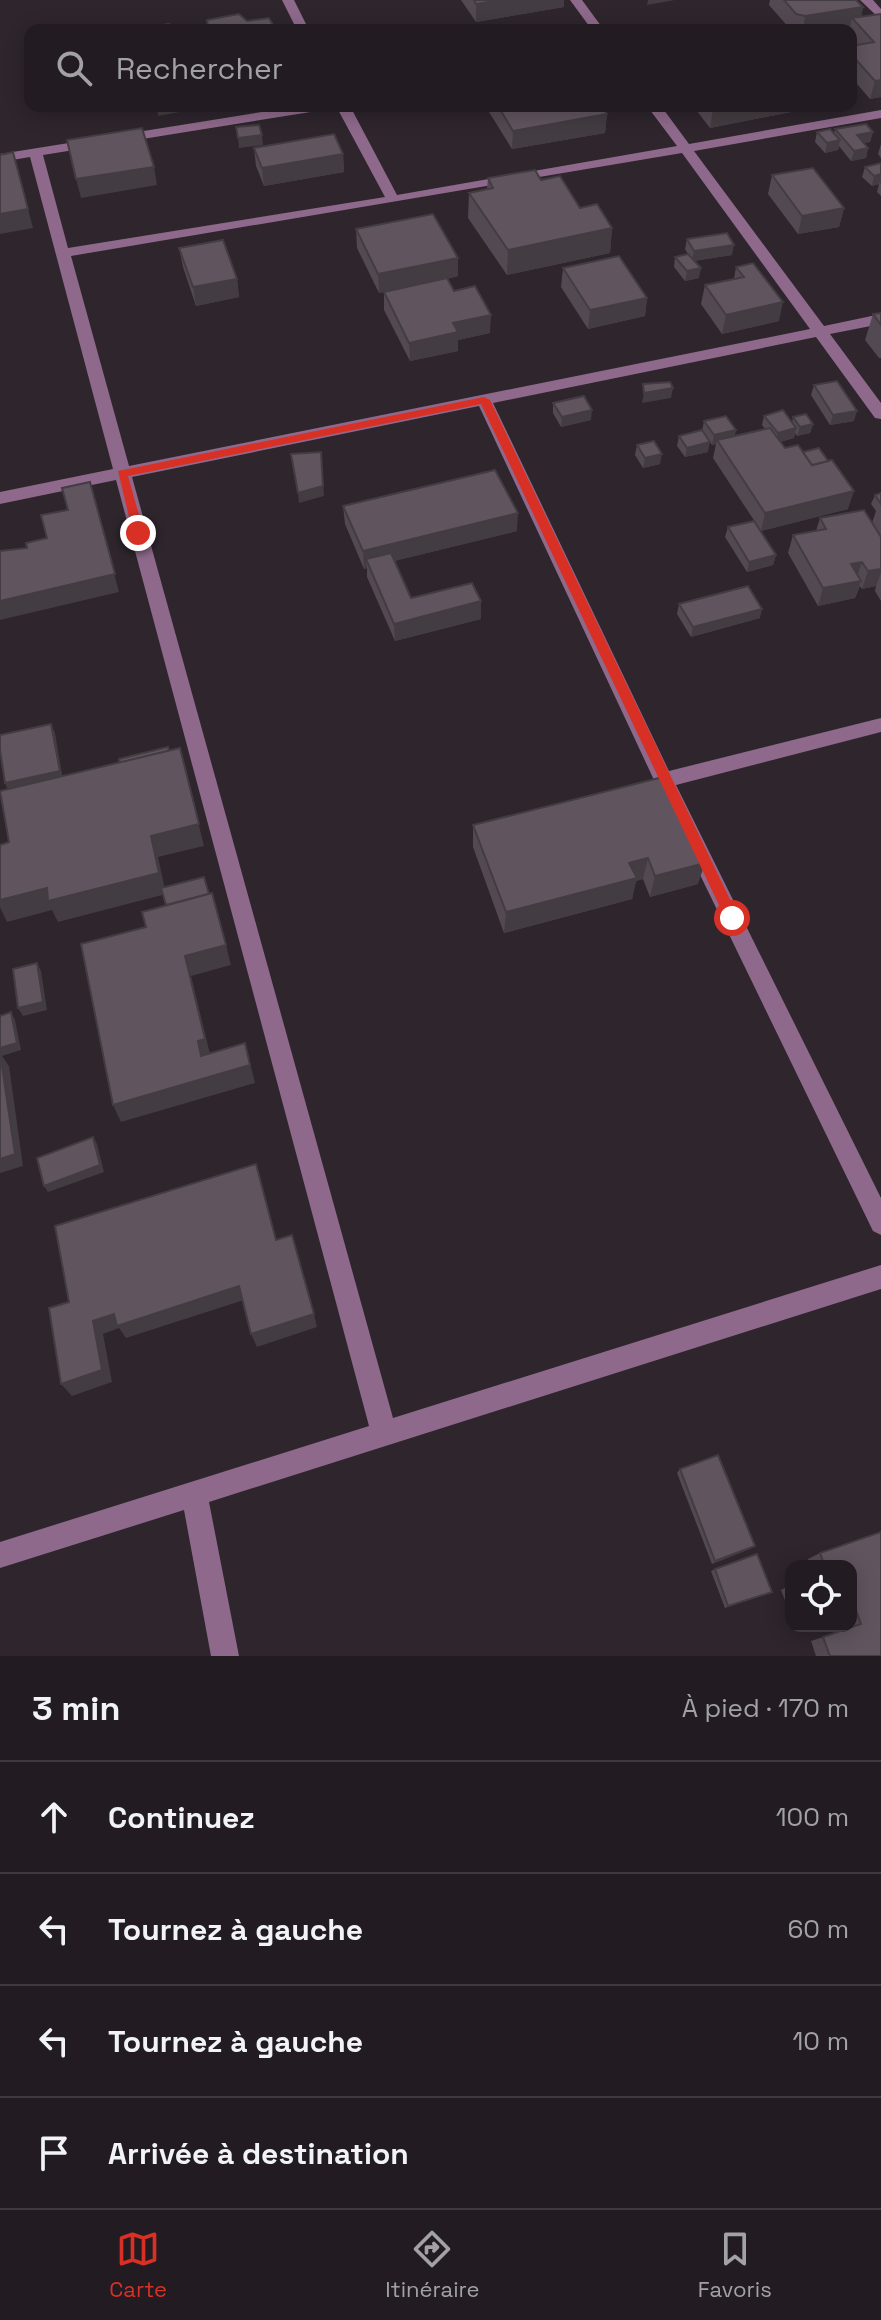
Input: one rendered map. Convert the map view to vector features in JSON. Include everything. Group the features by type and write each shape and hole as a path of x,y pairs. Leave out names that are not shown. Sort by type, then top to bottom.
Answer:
{"street":[{"path":"288,0 300,24"},
{"path":"576,0 594,24"},
{"path":"866,0 881,16"},
{"path":"0,158 285,112"},
{"path":"346,112 393,200"},
{"path":"658,112 881,414"},
{"path":"62,253 393,200 881,114"},
{"path":"35,152 384,1434"},
{"path":"0,498 881,319"},
{"path":"484,400 664,780 881,1223"},
{"path":"664,780 881,725"},
{"path":"0,1555 881,1277"},
{"path":"194,1494 225,1656"}],"building":[{"path":"474,0 500,0 476,4"},
{"path":"784,0 856,0 863,7 805,16 796,14"},
{"path":"239,14 247,21 269,18 272,24 208,24 207,20"},
{"path":"881,14 881,80 875,81 857,61 857,45 874,42 852,18"},
{"path":"502,112 607,114 513,131"},
{"path":"866,124 873,132 857,135 868,148 854,151 835,129"},
{"path":"259,125 262,135 238,138 236,127"},
{"path":"142,128 154,167 76,179 67,140"},
{"path":"830,129 840,140 827,143 817,132"},
{"path":"334,134 343,154 262,168 254,148"},
{"path":"13,152 28,209 0,214 0,155"},
{"path":"881,163 881,174 874,176 865,167"},
{"path":"813,168 844,208 802,216 772,175"},
{"path":"535,170 541,180 560,176 580,208 597,204 612,228 508,250 469,193 493,188 488,178"},
{"path":"433,214 458,258 378,274 356,229"},
{"path":"727,233 734,245 694,251 687,239"},
{"path":"223,240 237,279 193,287 179,248"},
{"path":"688,254 701,268 687,271 675,257"},
{"path":"619,256 647,298 590,310 563,268"},
{"path":"753,263 783,302 726,315 705,285 744,277 736,267"},
{"path":"447,278 454,291 475,286 491,315 453,323 458,332 409,343 384,292"},
{"path":"881,313 881,325 873,314"},
{"path":"837,381 857,411 833,415 814,385"},
{"path":"670,382 673,388 644,393 643,384"},
{"path":"584,396 592,410 562,417 553,403"},
{"path":"783,410 796,428 778,433 764,416"},
{"path":"806,414 813,424 800,427 793,417"},
{"path":"726,416 736,430 714,435 704,421"},
{"path":"770,428 785,448 798,445 812,465 832,460 854,491 765,513 717,440"},
{"path":"702,430 710,442 687,448 679,436"},
{"path":"654,441 662,454 645,458 637,445"},
{"path":"819,448 828,461 812,465 803,452"},
{"path":"321,452 323,486 298,493 291,454"},
{"path":"495,470 518,513 363,551 343,506"},
{"path":"90,482 115,574 0,601 0,551 27,548 26,543 47,538 41,515 68,510 62,488"},
{"path":"864,510 881,537 881,569 868,571 862,562 851,564 861,581 823,588 793,535 826,529 820,518"},
{"path":"754,521 776,555 749,562 728,527"},
{"path":"391,553 411,598 472,583 481,601 394,624 366,559"},
{"path":"748,586 762,609 693,627 679,604"},
{"path":"51,724 60,771 5,783 0,735"},
{"path":"168,747 169,751 120,763 119,759"},
{"path":"180,748 199,824 151,836 159,873 48,901 47,888 0,900 0,845 9,842 0,791"},
{"path":"663,777 705,863 655,876 648,858 629,863 637,878 506,912 473,825"},
{"path":"204,877 209,894 166,905 161,888"},
{"path":"212,893 226,945 185,956 205,1039 198,1041 201,1056 245,1043 250,1065 113,1105 81,944 146,927 142,912"},
{"path":"37,963 43,1002 18,1008 13,969"},
{"path":"11,1012 17,1043 0,1048 0,1016"},
{"path":"0,1053 15,1154 0,1159"},
{"path":"93,1137 100,1165 44,1186 37,1158"},
{"path":"256,1164 276,1240 292,1235 314,1314 251,1334 239,1286 117,1326 114,1314 93,1321 102,1370 61,1384 49,1308 69,1302 55,1226"},
{"path":"718,1455 755,1546 715,1561 680,1469"},
{"path":"881,1532 881,1656 830,1656 823,1637 838,1632 857,1632 857,1625 861,1624 857,1613 857,1560 823,1560 820,1553"},
{"path":"757,1554 772,1592 728,1606 715,1569"}],"route":[{"path":"138,533 122,473 484,400 732,918"}]}
